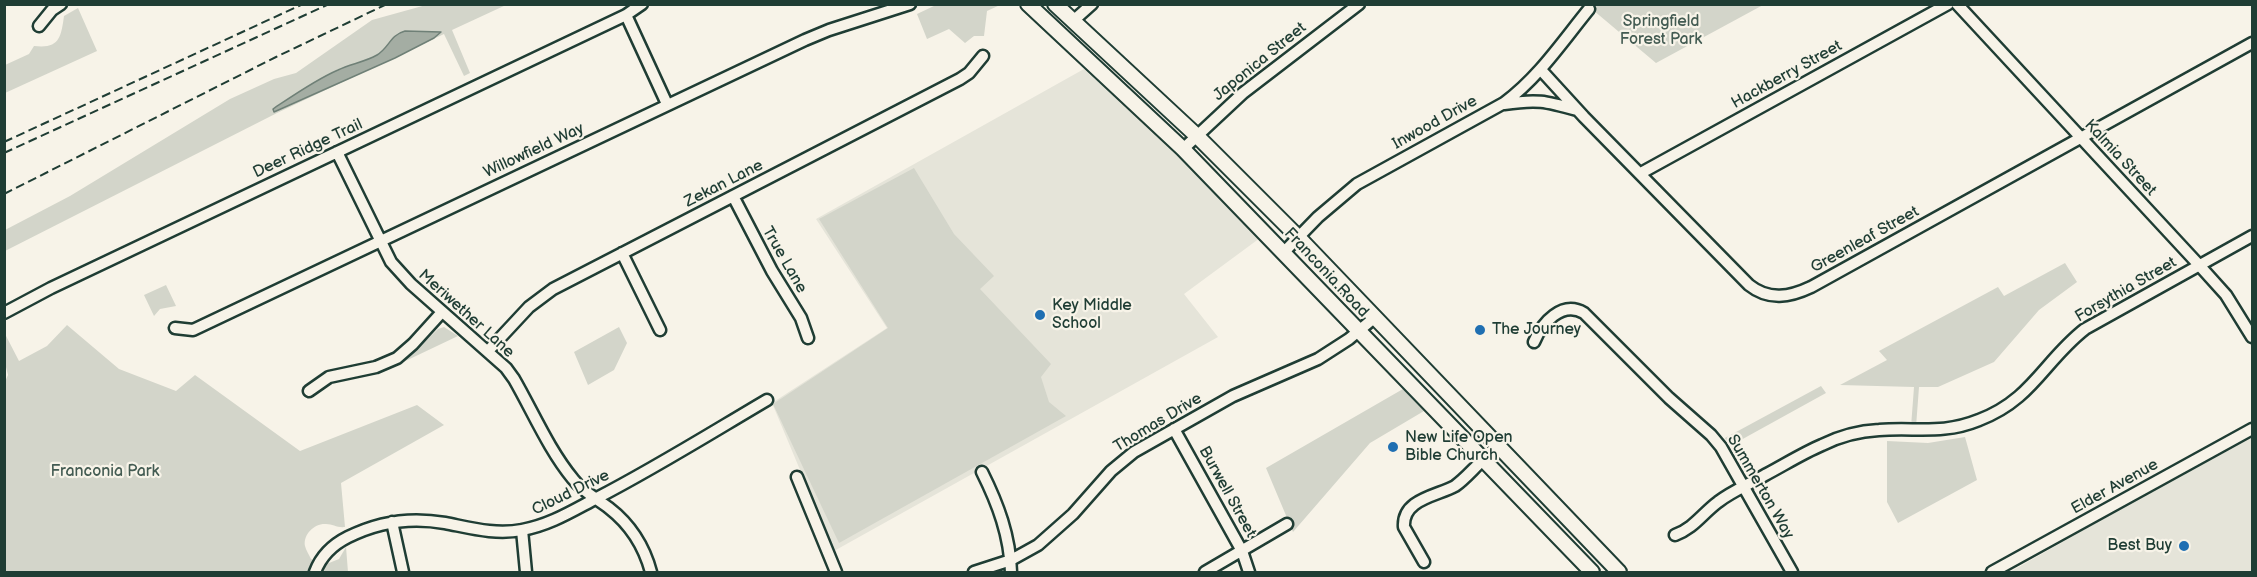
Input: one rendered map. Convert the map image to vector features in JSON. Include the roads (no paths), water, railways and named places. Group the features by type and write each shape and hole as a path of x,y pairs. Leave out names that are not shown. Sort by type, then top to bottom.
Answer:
{"main road":[{"name":"Franconia Road","path":"1028,4 1184,149 1592,573"},
{"name":"Franconia Road","path":"1055,4 1197,136 1298,237 1619,573"},
{"path":"1452,428 1470,417"}],"street":[{"path":"39,26 52,10 61,4"},
{"name":"Deer Ridge Trail","path":"4,313 51,288 626,15 642,4"},
{"name":"Willowfield Way","path":"175,328 193,330 805,40 910,4"},
{"path":"1073,21 1092,4"},
{"name":"Japonica Street","path":"1184,149 1243,93 1359,4"},
{"name":"Hackberry Street","path":"1641,173 1948,4"},
{"name":"Kalmia Street","path":"1958,4 2226,295 2253,337"},
{"name":"Inwood Drive","path":"1284,252 1341,196 1357,184 1502,104 1519,92 1541,70 1589,9"},
{"path":"626,15 668,104"},
{"name":"Greenleaf Street","path":"1541,70 1577,110 1749,285 1762,293 1784,296 1811,287 2253,43"},
{"name":"Zekan Lane","path":"488,351 542,296 960,79 969,73 983,56"},
{"path":"1502,104 1527,100 1547,101 1577,110"},
{"name":"Meriwether Lane","path":"337,152 391,262 442,312 488,351 514,379 568,474 582,491 609,508 629,527 644,549 651,573"},
{"name":"True Lane","path":"733,196 772,271 801,318 808,338"},
{"name":"Forsythia Street","path":"1675,535 1686,531 1718,502 1818,446 1846,436 1879,430 1944,429 1990,416 2028,390 2063,348 2085,329 2253,236"},
{"path":"622,253 660,330"},
{"name":"Summerton Way","path":"1534,342 1542,326 1563,310 1576,308 1584,313 1721,447 1792,573"},
{"path":"309,391 329,377 376,367 397,358 442,312"},
{"name":"Thomas Drive","path":"974,573 1011,560 1038,545 1057,530 1099,482 1122,462 1233,396 1318,359 1359,332 1374,318"},
{"name":"Cloud Drive","path":"315,573 329,549 342,540 392,522 430,521 492,532 522,530 556,520 767,400"},
{"name":"Burwell Street","path":"1174,429 1242,551 1250,573"},
{"name":"Elder Avenue","path":"1992,573 2253,429"},
{"path":"1424,562 1404,527 1408,513 1416,502 1456,485 1483,460"},
{"path":"982,472 1001,517 1011,560 1011,573"},
{"path":"797,477 836,573"},
{"path":"392,522 403,573"},
{"path":"1205,573 1287,524"},
{"path":"522,530 526,573"}],"railway":[{"path":"4,142 303,4"},
{"path":"4,153 329,4"},
{"path":"4,194 276,57 387,4"}],"place":[{"name":"Key Middle School","path":"1040,315"},
{"name":"The Journey","path":"1480,330"},
{"name":"New Life Open Bible Church","path":"1393,447"},
{"name":"Best Buy","path":"2184,546"}],"park label":[{"name":"Springfield Forest Park","path":"1661,31"},
{"name":"Franconia Park","path":"105,472"}]}
